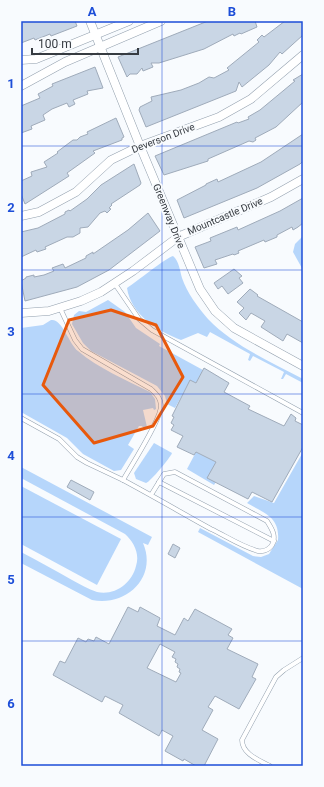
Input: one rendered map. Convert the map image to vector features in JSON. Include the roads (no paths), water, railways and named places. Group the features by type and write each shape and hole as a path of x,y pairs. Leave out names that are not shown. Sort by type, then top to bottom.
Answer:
{"street":[{"name":"Greenway Drive","path":"90,21 140,146 200,289 218,314 240,332 303,366"},
{"path":"21,60 36,59 129,21"},
{"path":"21,86 65,62 161,21"},
{"name":"Deverson Drive","path":"21,216 39,212 76,192 111,160 140,146 219,117 251,99 303,55"},
{"name":"Mountcastle Drive","path":"21,313 49,311 81,301 114,284 178,237 271,197 303,179"}],"lane":[{"path":"114,284 139,319 152,330 303,414"},
{"path":"59,307 75,340 82,349 151,389 159,397 161,406 150,433 123,480"},
{"path":"21,418 59,439 77,457 87,463 123,480 239,543 258,551 264,551 271,547 274,541 274,531 267,521 174,472 164,474 151,495"},
{"path":"159,482 274,541"},
{"path":"270,766 250,755 244,748 242,740 276,677 303,658"}]}
